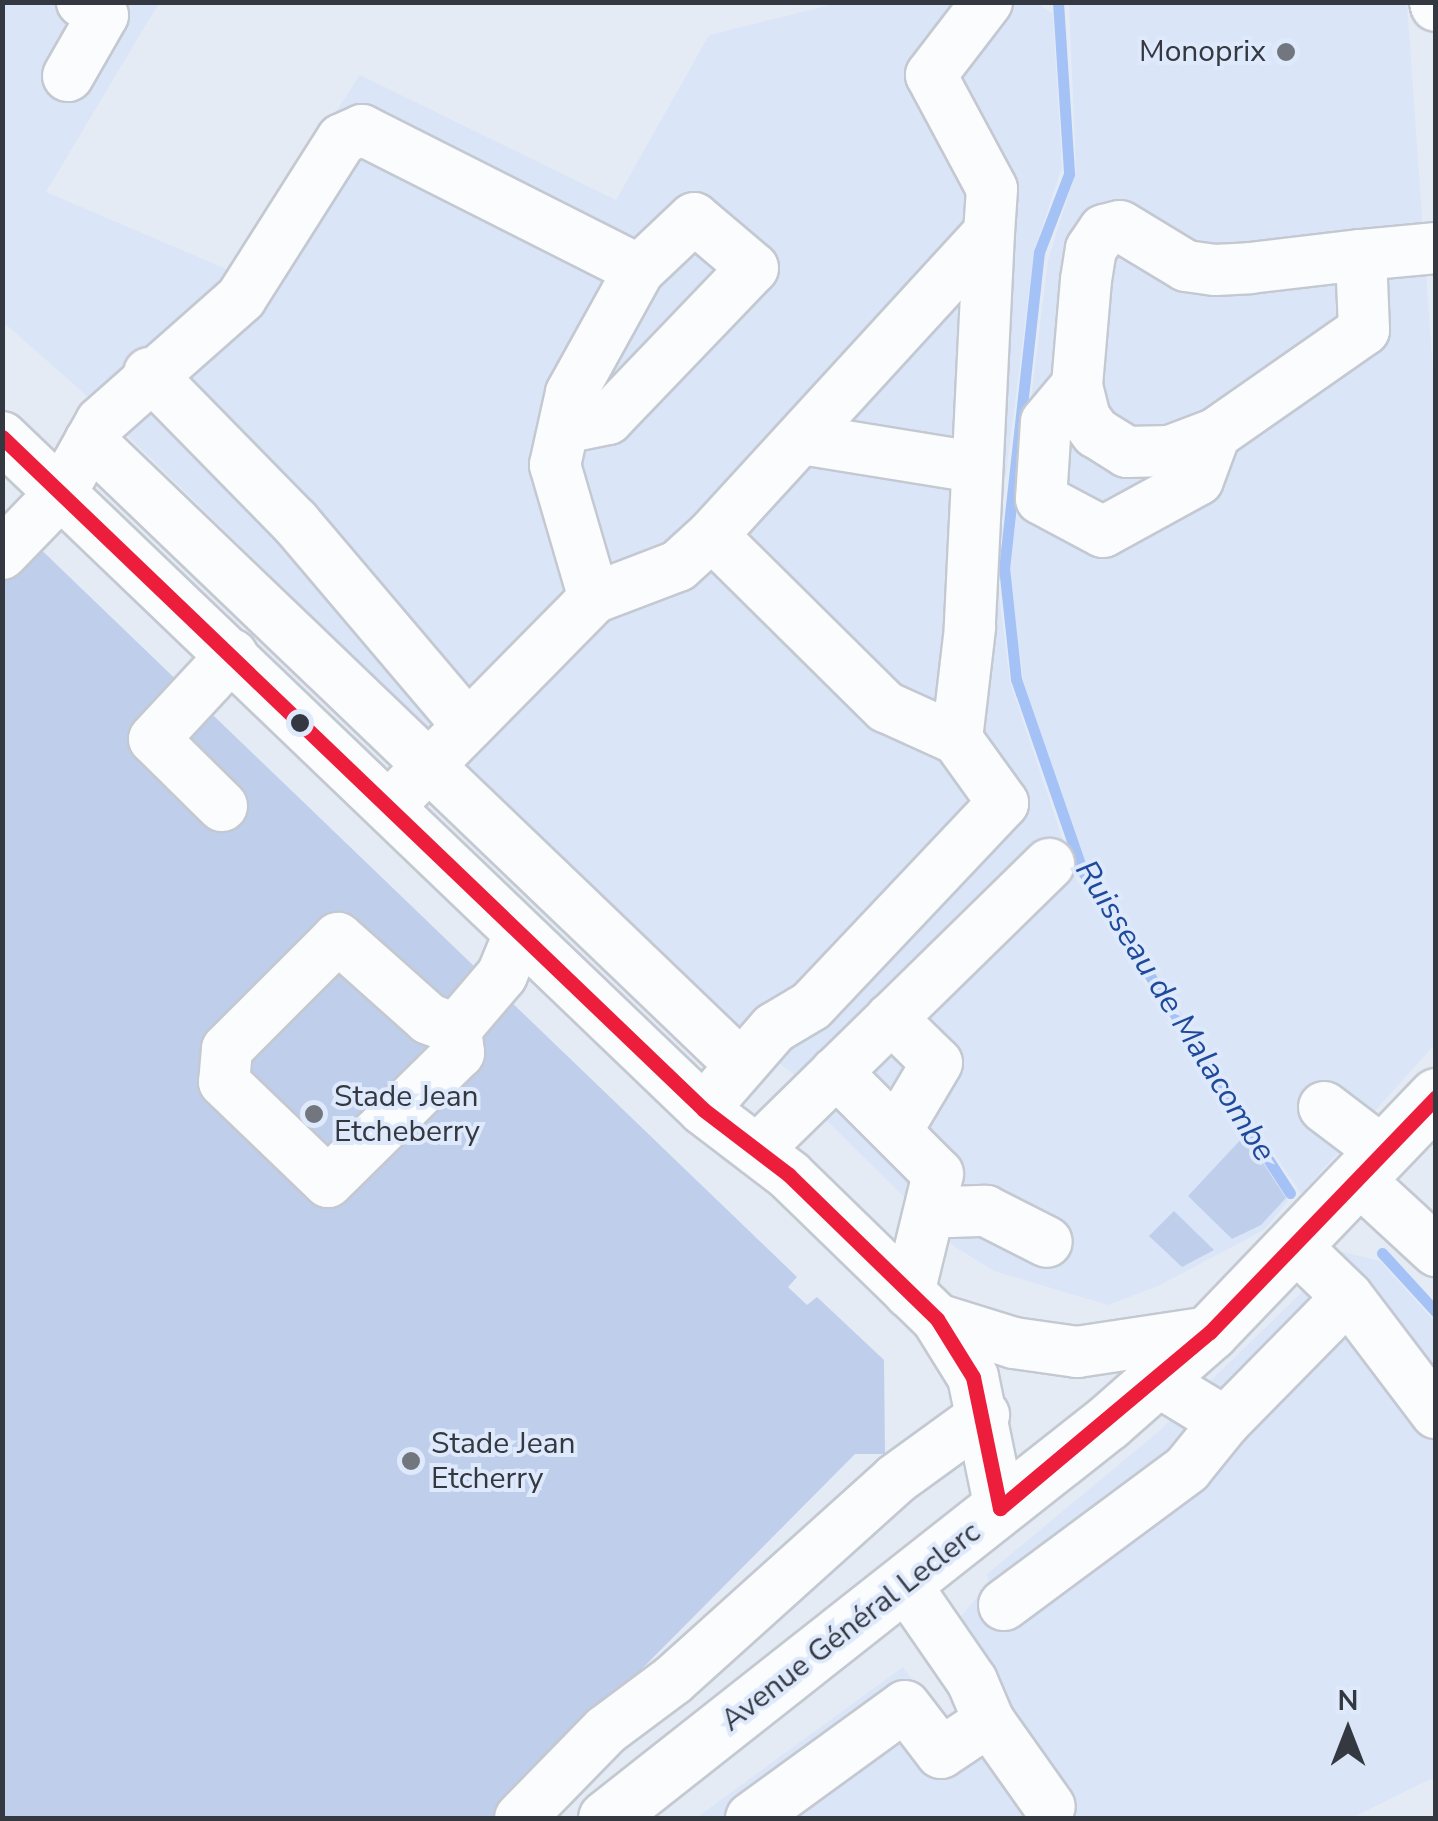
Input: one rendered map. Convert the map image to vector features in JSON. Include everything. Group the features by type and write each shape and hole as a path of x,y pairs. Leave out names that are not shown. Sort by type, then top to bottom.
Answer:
{"main road":[{"name":"Avenue Général Leclerc","path":"606,1818 905,1584 1156,1380 1210,1332 1436,1096"}],"street":[{"path":"68,76 103,15 82,2"},
{"path":"957,738 970,628 974,467 992,189 931,75 987,2"},
{"path":"2,554 62,493 90,441 149,374 241,298 342,139 362,130 639,270"},
{"path":"564,428 608,419 753,268 694,218 639,270 570,393 555,465 594,598"},
{"path":"1361,256 1364,330 1215,434 1170,451 1127,452 1096,433 1077,385 1091,249 1104,230 1120,226 1186,266 1215,270 1436,248"},
{"path":"390,805 594,598 678,566 712,535 988,233"},
{"path":"149,374 296,522 468,726"},
{"path":"1077,385 1046,422 1040,500 1102,532 1198,480 1215,434"},
{"path":"2,436 704,1110 757,1150 923,1306 973,1377 984,1415 1000,1508"},
{"path":"802,439 974,467"},
{"path":"90,441 741,1065"},
{"path":"704,1110 774,1028 811,1006 1003,803 957,738 886,707 712,535"},
{"path":"222,806 154,739 232,655"},
{"path":"757,1150 1049,864"},
{"path":"456,1029 429,1018 338,938 228,1048 224,1082 328,1182 459,1054 456,1029 502,974 519,934"},
{"path":"890,1018 938,1063 897,1130"},
{"path":"836,1072 938,1174 932,1200 923,1306"},
{"path":"1324,1107 1436,1251"},
{"path":"932,1200 950,1212 986,1210 1046,1242"},
{"path":"1294,1244 1348,1297 1436,1413"},
{"path":"1004,1605 1187,1469 1225,1422 1348,1297"},
{"path":"923,1306 1014,1343 1077,1352 1210,1332"},
{"path":"1156,1380 1225,1422"},
{"path":"520,1818 606,1730 673,1680 896,1479 984,1415"},
{"path":"905,1584 972,1681 989,1720 1050,1807"},
{"path":"752,1818 905,1706 941,1753 989,1720"}],"shaded area":[{"path":"3,3 159,3 46,192 231,271 360,75 616,200 709,35 838,3 1037,3 1053,14 1062,167 1034,252 995,561 1010,682 1076,879 1288,1201 1264,1230 1158,1286 1108,1305 994,1271 955,1247 821,1115 805,1083 736,1030 88,397 3,322"},
{"path":"1069,3 1407,3 1436,414 1435,1044 1301,1194 1087,871 1023,680 1010,569 1048,260 1076,171"},
{"name":"Stade Jean Etcheberry","path":"3,513 797,1277 788,1287 807,1305 817,1297 884,1360 885,1454 855,1454 494,1818 3,1818"},
{"path":"1245,1135 1286,1198 1261,1225 1232,1239 1188,1196"},
{"path":"1174,1211 1214,1250 1182,1267 1149,1236"},
{"path":"1343,1252 1380,1261 1435,1322 1435,1777 1351,1818 696,1818 903,1667 943,1721 952,1716 959,1726 956,1623 989,1582 987,1574 1158,1432"}],"waterway":[{"name":"Ruisseau de Malacombe","path":"1058,2 1069,174 1039,252 1004,567 1016,679 1083,872 1290,1193"},
{"name":"Ruisseau de Malacombe","path":"1382,1253 1436,1312"}],"transit line":[{"path":"2,437 704,1110 789,1175 937,1319 973,1377 1000,1508"},
{"path":"1000,1508 1210,1332 1436,1097"}],"place":[{"name":"Monoprix","path":"1286,52"},
{"name":"Stade Jean Etcheberry","path":"314,1114"},
{"name":"Stade Jean Etcherry","path":"411,1461"}]}
